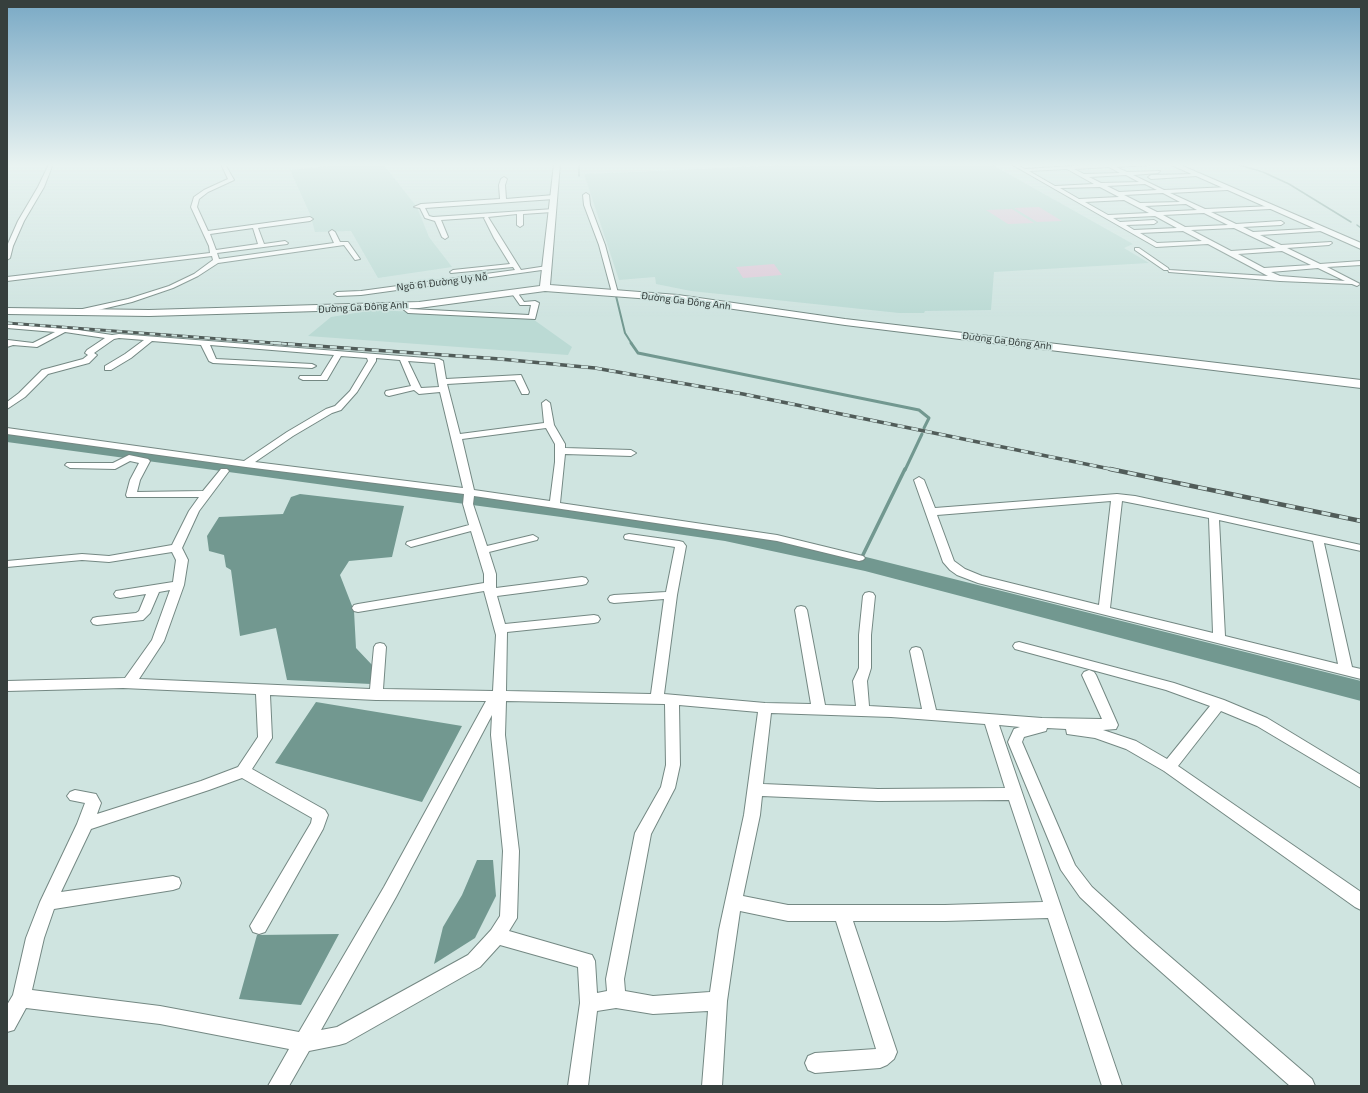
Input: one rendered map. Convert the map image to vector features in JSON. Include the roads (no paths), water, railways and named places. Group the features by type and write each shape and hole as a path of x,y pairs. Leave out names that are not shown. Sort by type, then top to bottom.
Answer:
{"street":[{"path":"7,258 10,246 25,215"},
{"path":"197,215 216,261"},
{"path":"426,215 427,217 437,218 478,215"},
{"path":"520,215 520,224"},
{"path":"545,288 552,215"},
{"path":"592,215 602,245 615,293"},
{"path":"1103,215 1156,245 1209,242"},
{"path":"1107,217 1140,215"},
{"path":"1159,215 1280,279"},
{"path":"1213,215 1347,279 1360,282"},
{"path":"1289,215 1361,246"},
{"path":"437,218 446,237"},
{"path":"487,218 497,238 519,272"},
{"path":"205,233 310,219"},
{"path":"1119,224 1168,220"},
{"path":"1133,232 1281,223"},
{"path":"255,226 262,246"},
{"path":"1252,234 1322,229"},
{"path":"332,232 338,244"},
{"path":"7,279 285,243"},
{"path":"80,313 130,301 165,290 189,279 216,261 346,243 357,259"},
{"path":"1230,253 1329,243"},
{"path":"1156,245 1158,246 1137,249 1169,270 1280,279 1360,282"},
{"path":"1264,270 1361,263"},
{"path":"453,272 515,265"},
{"name":"Ngõ 61 Đường Uy Nỗ","path":"337,294 361,293 547,268"},
{"name":"Đường Ga Đông Anh","path":"7,311 168,313 322,309 402,305 545,288 678,298 845,322 1361,384"},
{"path":"402,305 408,311 532,317 535,303 522,304 516,295 517,292"},
{"path":"7,326 65,330 112,337 439,361 442,385 457,437 475,528 490,574 490,590 502,635 497,696 498,735 511,851 508,918 497,936 474,961 339,1036 304,1042 160,1015 21,998"},
{"path":"7,345 11,342 34,345 65,330"},
{"path":"7,406 19,398 44,372 86,361 92,355 89,353 112,337"},
{"path":"108,368 128,356 150,339"},
{"path":"205,344 213,361 312,366 303,378 324,378 339,353"},
{"path":"246,464 290,434 329,411 338,408 353,392 372,361 371,355"},
{"path":"403,358 419,391 442,385 518,377 525,392"},
{"path":"389,393 416,387"},
{"path":"546,403 549,425 560,444 560,462 555,505"},
{"path":"457,437 512,432 549,425"},
{"path":"7,431 469,497 555,505 777,538 859,558"},
{"path":"560,451 631,453"},
{"path":"70,464 115,466 129,458 145,461 135,480 131,495 206,494"},
{"path":"176,548 194,511 224,471"},
{"path":"919,480 949,562 954,568 978,579 1361,674"},
{"path":"930,512 1117,497 1135,499 1361,548"},
{"path":"1104,610 1117,497"},
{"path":"1214,516 1219,638"},
{"path":"411,544 475,528"},
{"path":"616,999 615,979 643,833 668,788 673,765 664,699 672,594 682,546 679,544 629,537"},
{"path":"482,550 532,538"},
{"path":"1318,539 1346,670"},
{"path":"7,564 82,557 108,559 176,548"},
{"path":"129,683 158,641 178,585 182,560 176,548"},
{"path":"358,608 490,590 582,582"},
{"path":"120,594 178,585"},
{"path":"97,621 139,617 144,613 154,589"},
{"path":"614,599 672,594"},
{"path":"863,711 860,681 865,668 865,635 869,596"},
{"path":"801,610 819,710"},
{"path":"500,629 594,619"},
{"path":"1019,646 1169,686 1220,704 1262,722 1361,782"},
{"path":"376,695 380,647"},
{"path":"916,651 930,715"},
{"path":"7,686 129,683 376,695 664,699 765,708 863,711 1042,723 1111,725 1089,675"},
{"path":"85,824 204,786 243,771 265,738 263,690"},
{"path":"278,1086 390,892 497,696"},
{"path":"1169,767 1220,704"},
{"path":"712,1086 718,1002 728,930 755,790 765,708"},
{"path":"990,719 1112,1086"},
{"path":"1305,1086 1138,941 1086,892 1070,870 1016,742 1019,734 1028,729 1047,727 1095,733 1131,745 1169,767 1361,902"},
{"path":"243,771 320,815 318,824 259,926"},
{"path":"755,790 878,795 1015,794"},
{"path":"7,1023 21,998 35,938 48,902 85,824 93,803 91,798 76,796"},
{"path":"48,902 173,883"},
{"path":"734,902 788,913 945,913 1054,910"},
{"path":"815,1063 880,1058 887,1052 842,914"},
{"path":"497,936 586,961 589,1003 578,1086"},
{"path":"589,1003 616,999 653,1005 718,1002"}],"waterway":[{"path":"1340,215 1351,222"},
{"path":"1357,225 1361,228"},
{"path":"616,296 625,333 632,344"},
{"path":"631,343 638,353 919,410 929,418 924,428"},
{"path":"905,470 922,434"},
{"path":"7,436 561,511 725,535 866,564 1361,691"},
{"path":"859,563 905,469"}],"railway":[{"path":"7,323 286,344"},
{"path":"274,343 286,344"},
{"path":"286,344 500,359 595,368 743,394 1115,470"},
{"path":"1110,469 1361,521"}]}
